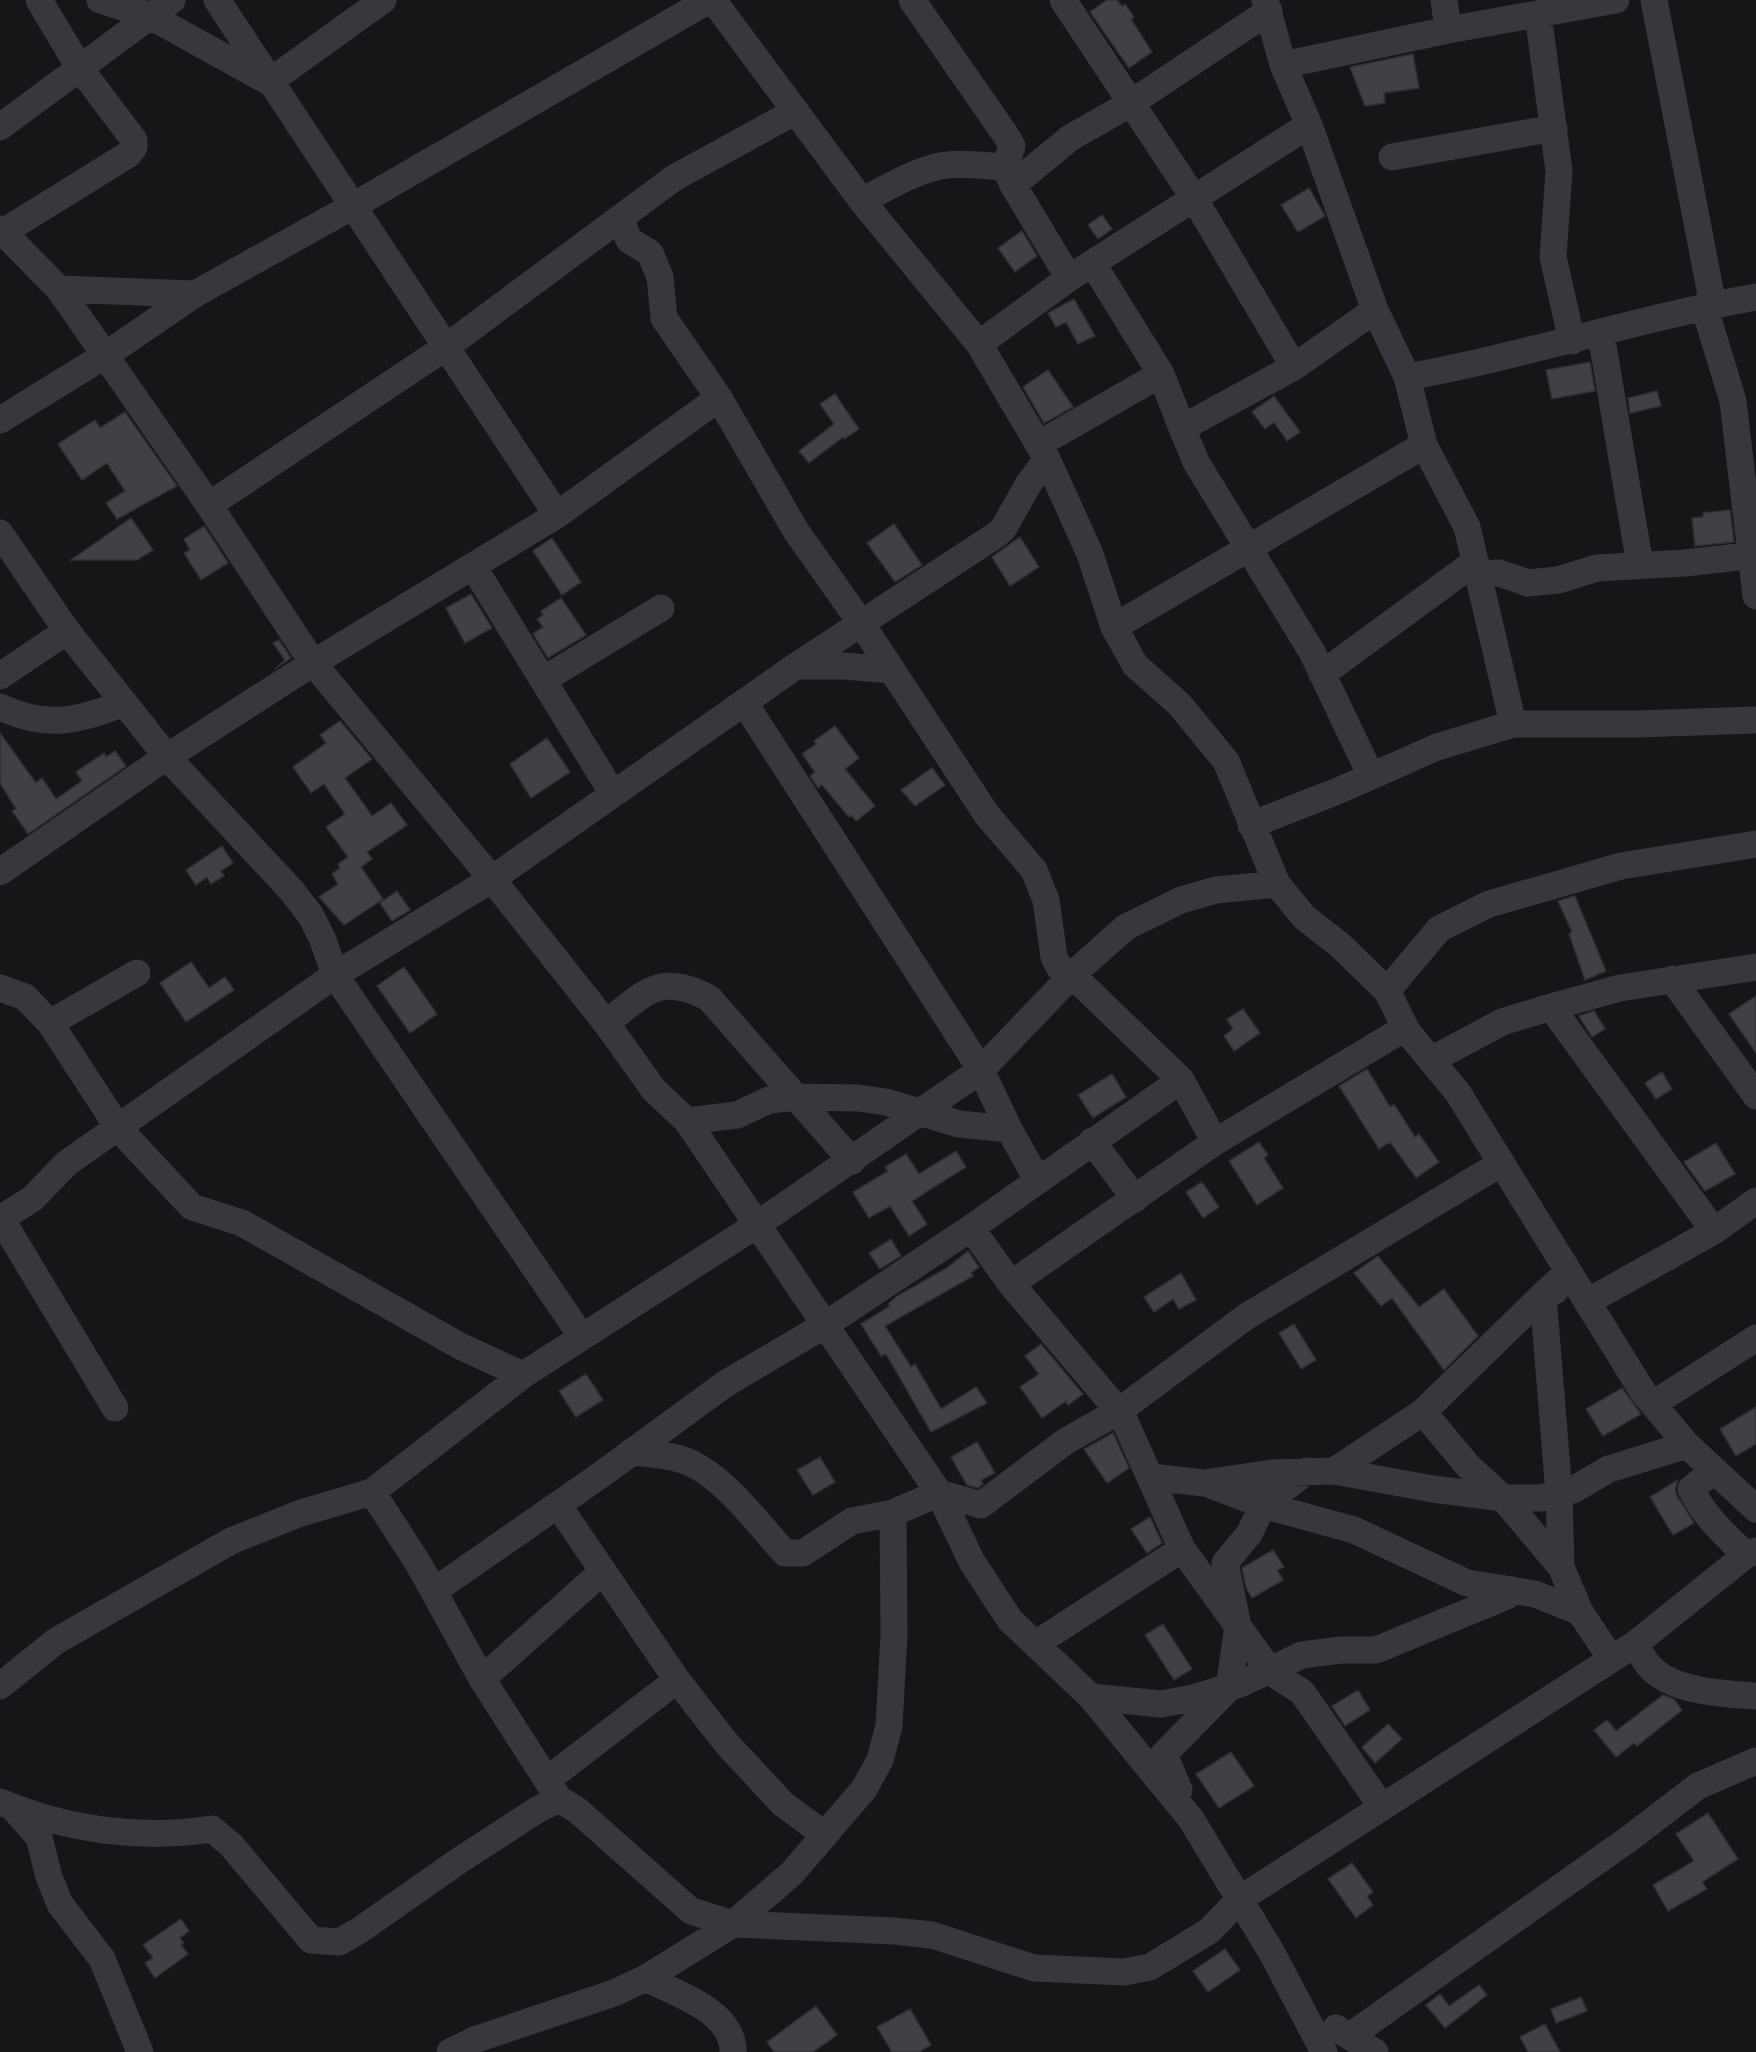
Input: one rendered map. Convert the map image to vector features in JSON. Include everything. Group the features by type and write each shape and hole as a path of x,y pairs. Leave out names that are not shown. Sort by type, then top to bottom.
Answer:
{"street":[{"path":"39,0 79,67 134,140 134,147 129,154 1,232 59,290 209,505 313,663 492,879 606,1023 654,1090 687,1121 939,1493 972,1562 1010,1620 1037,1643 1091,1697 1191,1819 1240,1899 1324,2052"},
{"path":"100,0 150,16 269,82"},
{"path":"0,127 172,0"},
{"path":"217,0 557,515"},
{"path":"269,82 383,0"},
{"path":"0,420 105,356 195,294 711,0 862,201 979,345 1043,452 1090,555 1114,627 1135,665 1179,704 1226,761 1277,884 1304,917 1341,946 1387,991 1406,1028 1458,1093 1500,1164 1653,1404 1712,1472 1756,1509"},
{"path":"912,0 1012,146 1009,176 1068,278"},
{"path":"1063,0 1194,198 1294,367"},
{"path":"1444,0 1448,30"},
{"path":"1283,65 1448,30 1616,0"},
{"path":"1654,0 1708,306 1733,400 1754,555 1756,596"},
{"path":"862,201 889,186 938,166 960,164 1009,176 1131,103 1267,5 1283,65 1309,125 1375,310 1407,377 1424,445 1467,527 1513,724"},
{"path":"1538,14 1559,171 1553,257 1572,341"},
{"path":"209,505 446,347 621,220 674,178 796,111"},
{"path":"979,345 1068,278 1309,125"},
{"path":"1392,157 1554,128"},
{"path":"621,220 629,240 650,253 660,277 664,318 719,398 796,531 861,623 987,815 1034,870 1046,900 1054,957 1059,967 1072,975 1181,1080 1215,1142"},
{"path":"1093,264 1161,374 1196,462 1322,674 1371,776"},
{"path":"59,290 195,294"},
{"path":"1407,377 1572,341 1708,306 1756,297"},
{"path":"1182,428 1294,367 1375,310"},
{"path":"1601,334 1640,565"},
{"path":"115,1408 0,1218 32,1199 67,1163 335,975 492,879 796,666 1003,529 1029,483 1043,452 1161,374"},
{"path":"0,872 166,757 313,663 557,515 719,398"},
{"path":"1114,627 1424,445"},
{"path":"0,533 67,631 166,757 292,891 311,916 335,975 582,1337"},
{"path":"1322,674 1476,568 1528,583 1558,580 1597,568 1754,555"},
{"path":"473,566 613,794"},
{"path":"543,680 661,608"},
{"path":"0,676 67,631"},
{"path":"796,666 844,666 892,670"},
{"path":"744,702 981,1070 1009,1129 1037,1179"},
{"path":"0,707 35,719 62,722 93,715 124,703"},
{"path":"1251,825 1437,747 1513,724 1636,724 1756,720"},
{"path":"1387,991 1438,929 1489,904 1621,866 1756,844"},
{"path":"0,1686 56,1641 231,1541 301,1514 372,1492 524,1375 758,1224 922,1113 981,1070 1072,975 1126,927 1181,900 1216,890 1277,884"},
{"path":"1431,1060 1502,1022 1551,1007 1620,988 1756,967"},
{"path":"50,1023 137,974"},
{"path":"1672,979 1756,1096"},
{"path":"606,1023 648,991 667,984 689,988 709,998 852,1161"},
{"path":"0,988 25,997 50,1023 118,1129 192,1206 242,1223 459,1346 524,1375"},
{"path":"1551,1007 1714,1231"},
{"path":"1011,1284 1215,1142 1406,1028"},
{"path":"434,1591 725,1384 825,1325 971,1228 1037,1179 1181,1080"},
{"path":"687,1121 737,1115 769,1100 798,1097 858,1098 886,1102 959,1124 1009,1129"},
{"path":"1092,1141 1135,1199"},
{"path":"631,1452 668,1456 690,1463 715,1478 785,1553 803,1553 852,1521 893,1513 939,1493 981,1505 1066,1442 1119,1411 1247,1316 1500,1164"},
{"path":"1334,1471 1423,1412 1543,1294 1577,1286 1714,1231 1756,1201"},
{"path":"971,1228 1011,1284 1119,1411 1182,1549 1271,1672 1302,1692 1382,1807"},
{"path":"1543,1294 1559,1494 1561,1567"},
{"path":"1653,1404 1756,1338"},
{"path":"1423,1412 1468,1466 1503,1498 1561,1567 1580,1612 1610,1657"},
{"path":"1150,1477 1204,1483 1307,1471 1334,1471 1384,1482 1503,1498 1540,1498 1573,1490 1610,1469 1687,1445"},
{"path":"1191,1819 1164,1754 1228,1688 1238,1626 1225,1563 1250,1534 1263,1505 1307,1471"},
{"path":"372,1492 434,1591 482,1679 553,1789 691,1911 732,1924 874,1930 932,1935 1034,1968 1124,1972 1150,1967 1209,1931 1240,1899 1610,1657 1635,1644 1751,1553 1717,1527 1697,1502 1691,1488 1712,1472"},
{"path":"1204,1483 1263,1505 1354,1530 1467,1583 1535,1594 1580,1612"},
{"path":"558,1505 677,1680 727,1744 783,1804 825,1835"},
{"path":"450,2052 481,2046 646,1978 732,1924 792,1873 864,1789 880,1760 890,1726 894,1635 893,1513"},
{"path":"1037,1643 1182,1549"},
{"path":"482,1679 603,1571"},
{"path":"1091,1697 1161,1704 1228,1688 1271,1672 1302,1655 1341,1650 1376,1650 1508,1596 1513,1590"},
{"path":"1635,1644 1650,1667 1668,1680 1713,1693 1756,1696"},
{"path":"6,1804 58,1824 179,1834 212,1829 231,1845 311,1940 339,1942 459,1860 553,1789 677,1680"},
{"path":"1350,2036 1630,1838 1698,1786 1756,1761"},
{"path":"6,1804 39,1837 49,1877 60,1904 102,1959 140,2052"},
{"path":"646,1978 720,2019 729,2030 733,2052"},
{"path":"1303,2011 1375,2052"}],"building":[{"path":"1107,0 1117,0 1122,6 1125,4 1134,17 1131,19 1152,52 1129,68 1090,12"},
{"path":"1413,54 1419,88 1384,93 1385,103 1365,106 1350,67"},
{"path":"1309,188 1325,216 1298,232 1281,205"},
{"path":"1102,215 1112,229 1098,239 1088,225"},
{"path":"1022,231 1037,256 1015,272 998,248"},
{"path":"1074,299 1095,336 1078,344 1066,322 1056,327 1048,313"},
{"path":"1590,362 1595,391 1552,399 1546,370"},
{"path":"1048,370 1073,407 1044,423 1023,387"},
{"path":"1657,391 1661,406 1630,413 1628,398"},
{"path":"835,394 859,429 844,439 843,437 809,463 799,451 834,424 820,404"},
{"path":"1274,396 1300,432 1287,441 1274,422 1265,429 1252,412"},
{"path":"125,412 177,486 117,519 106,503 125,491 107,463 82,480 58,444 95,420 100,428"},
{"path":"1730,510 1734,542 1695,546 1692,518 1703,517 1703,513"},
{"path":"131,518 153,550 137,560 71,560"},
{"path":"894,524 922,565 895,582 867,543"},
{"path":"204,526 228,563 201,580 184,553 190,550 184,539"},
{"path":"1020,537 1039,567 1010,586 992,557"},
{"path":"552,538 581,582 562,595 533,551"},
{"path":"471,594 492,628 465,643 446,608"},
{"path":"561,598 586,635 548,658 533,634 543,627 537,619 543,615 541,611"},
{"path":"279,640 291,658 275,669 285,660 273,643"},
{"path":"340,721 372,759 345,778 372,816 391,803 407,825 367,852 372,859 361,867 383,899 344,925 319,897 338,884 332,874 340,868 338,864 348,857 326,827 345,814 324,784 311,793 293,767 326,743 320,735"},
{"path":"835,726 859,758 845,769 875,806 856,821 851,815 849,817 822,785 818,788 810,776 815,772 802,754 816,744 814,741"},
{"path":"0,733 36,783 42,778 56,799 82,781 76,772 104,753 106,757 115,751 126,766 28,834 12,811 16,809 0,783"},
{"path":"547,738 570,772 531,798 510,764"},
{"path":"932,768 945,785 915,806 901,790"},
{"path":"222,846 233,863 221,871 224,876 211,884 207,877 196,885 186,870"},
{"path":"397,891 410,910 392,921 380,903"},
{"path":"1575,896 1606,971 1585,980 1569,934 1572,932 1558,901"},
{"path":"191,962 209,988 225,977 234,990 186,1022 160,983"},
{"path":"404,967 437,1014 410,1033 377,986"},
{"path":"1756,996 1756,1053 1729,1014"},
{"path":"1243,1009 1260,1033 1234,1051 1224,1036 1233,1029 1227,1019"},
{"path":"1594,1011 1605,1029 1592,1037 1579,1016"},
{"path":"1367,1069 1390,1107 1394,1104 1415,1137 1419,1134 1439,1162 1416,1178 1390,1142 1379,1149 1339,1086"},
{"path":"1662,1072 1672,1089 1656,1099 1645,1083"},
{"path":"1112,1074 1126,1097 1093,1118 1078,1095"},
{"path":"1259,1142 1268,1155 1264,1158 1283,1188 1257,1205 1229,1161"},
{"path":"1716,1143 1735,1174 1705,1191 1684,1162"},
{"path":"956,1151 966,1167 912,1201 927,1224 909,1236 890,1206 869,1218 853,1192 888,1171 885,1167 906,1154 919,1174"},
{"path":"1202,1182 1219,1207 1203,1218 1186,1192"},
{"path":"891,1239 901,1256 880,1269 869,1253"},
{"path":"968,1251 979,1267 971,1273 973,1276 885,1326 911,1367 915,1364 941,1409 976,1387 987,1403 931,1432 886,1354 881,1356 861,1324 890,1306 888,1304 897,1296 947,1268"},
{"path":"1378,1256 1419,1307 1444,1289 1478,1336 1444,1370 1392,1298 1381,1306 1354,1273"},
{"path":"1181,1273 1196,1300 1179,1309 1173,1299 1154,1312 1144,1297"},
{"path":"1294,1324 1316,1360 1301,1369 1279,1333"},
{"path":"1041,1344 1083,1394 1068,1405 1066,1401 1042,1418 1020,1387 1039,1374 1025,1356"},
{"path":"586,1374 603,1400 576,1417 559,1391"},
{"path":"1622,1388 1641,1414 1603,1436 1586,1409"},
{"path":"1756,1407 1756,1444 1736,1456 1720,1429"},
{"path":"1113,1433 1129,1468 1107,1483 1084,1449"},
{"path":"977,1442 995,1473 981,1480 983,1484 978,1488 967,1485 951,1457"},
{"path":"820,1457 835,1482 813,1495 797,1470"},
{"path":"1678,1480 1675,1489 1677,1496 1694,1523 1673,1535 1650,1497"},
{"path":"1150,1517 1162,1543 1147,1553 1131,1529"},
{"path":"1273,1550 1284,1567 1277,1570 1283,1580 1252,1598 1246,1588 1242,1568"},
{"path":"1163,1624 1192,1669 1174,1680 1145,1635"},
{"path":"1358,1690 1370,1710 1345,1726 1332,1706"},
{"path":"1663,1695 1674,1699 1682,1710 1637,1746 1634,1743 1616,1757 1594,1730 1607,1720 1616,1731"},
{"path":"1388,1724 1402,1739 1375,1763 1362,1747"},
{"path":"1231,1752 1254,1786 1219,1808 1196,1774"},
{"path":"1708,1813 1738,1859 1702,1882 1707,1889 1668,1911 1653,1885 1694,1861 1676,1834"},
{"path":"1352,1863 1373,1892 1367,1896 1373,1905 1356,1918 1328,1879"},
{"path":"181,1919 189,1931 180,1938 184,1943 181,1945 188,1954 155,1978 145,1963 153,1958 143,1945"},
{"path":"1225,1949 1240,1970 1208,1992 1193,1971"},
{"path":"1479,1985 1487,1995 1445,2028 1426,2005 1440,1994 1449,2006"},
{"path":"1581,1997 1587,2011 1556,2023 1551,2009"},
{"path":"816,2006 837,2035 813,2052 774,2052 767,2042"},
{"path":"910,2009 931,2045 919,2052 892,2052 877,2027"},
{"path":"1545,2024 1560,2052 1528,2052 1520,2037"}]}
